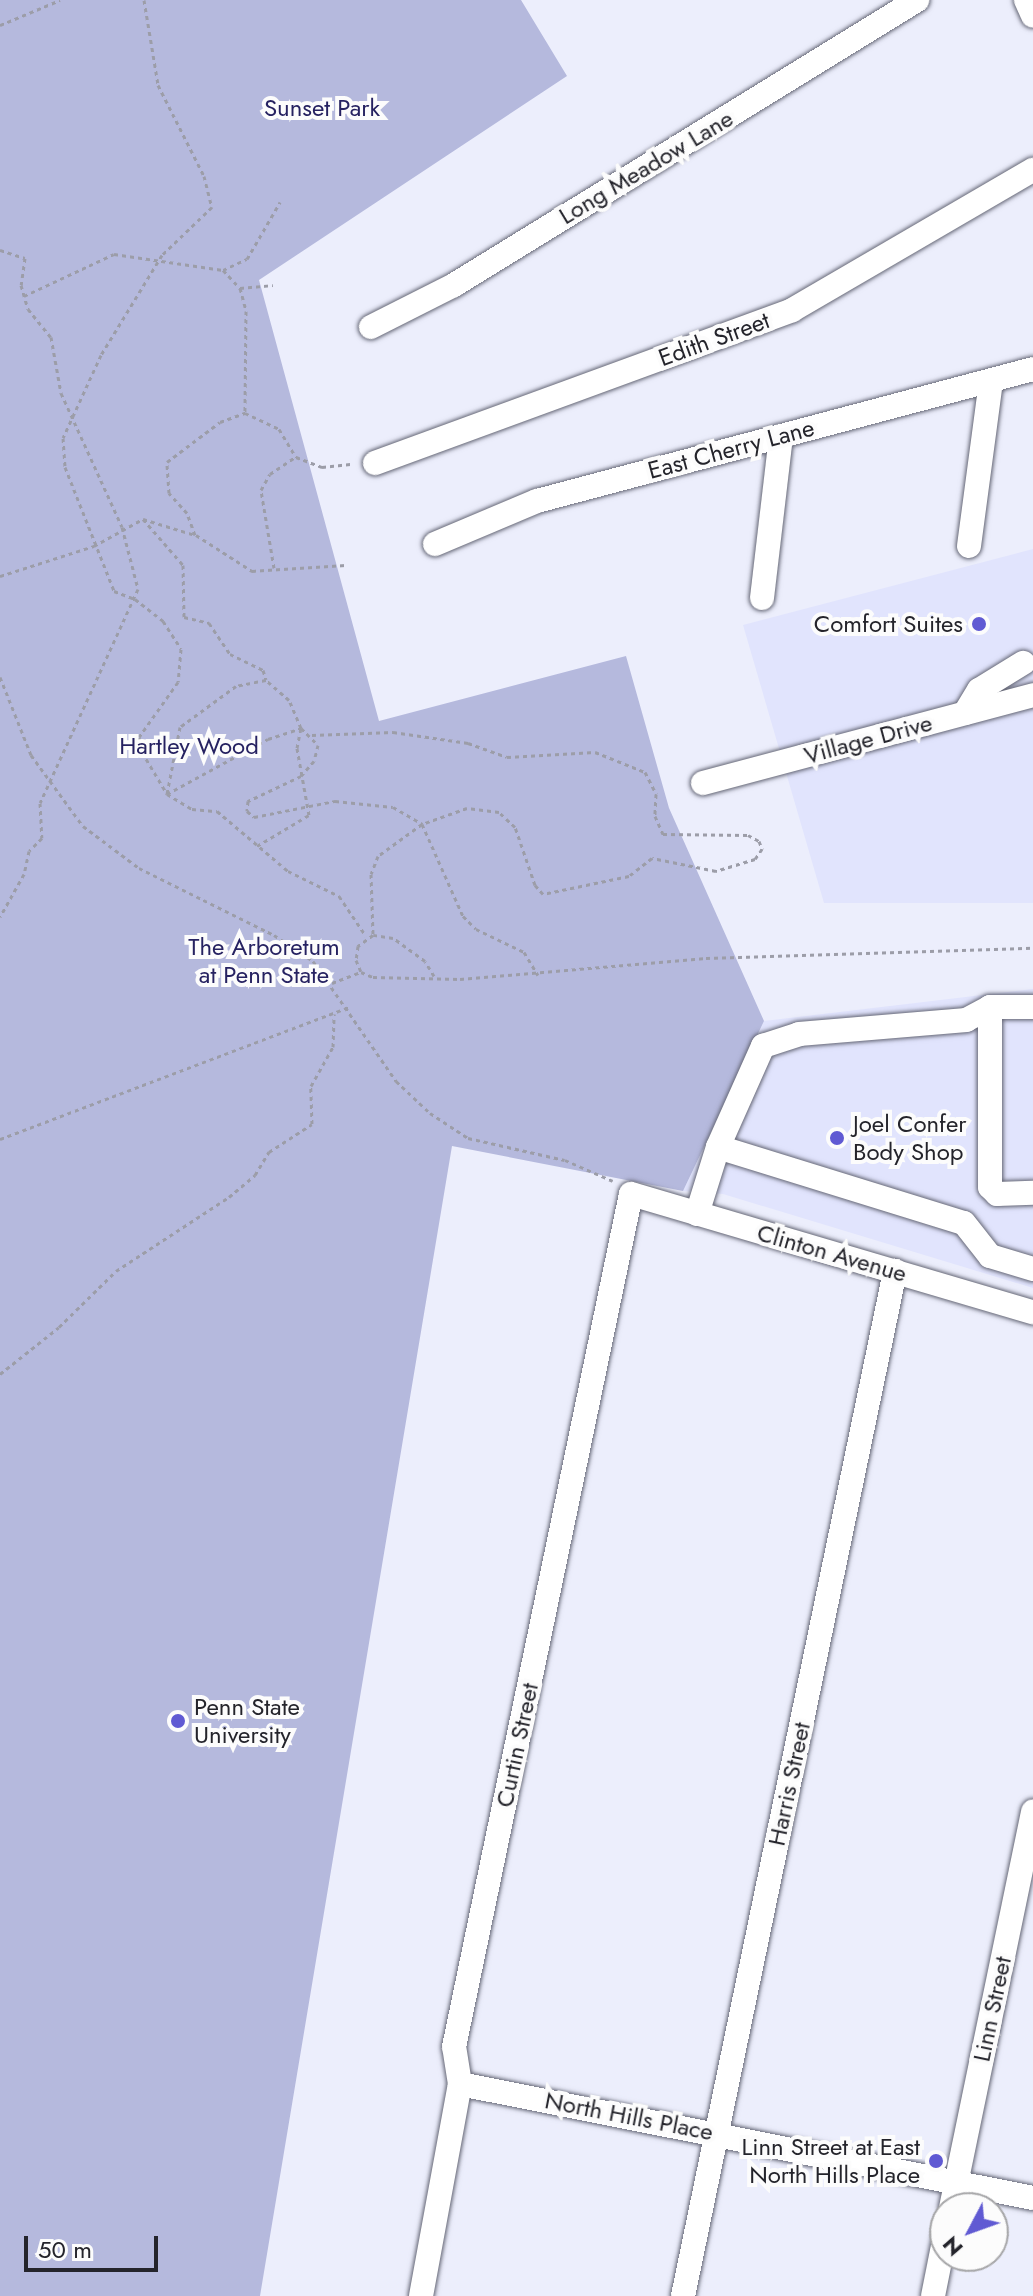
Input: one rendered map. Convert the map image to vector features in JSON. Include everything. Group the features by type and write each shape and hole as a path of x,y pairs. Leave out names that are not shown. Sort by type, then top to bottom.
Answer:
{"street":[{"name":"Long Meadow Lane","path":"371,327 454,285 917,0"},
{"path":"1026,0 1033,16"},
{"name":"Edith Street","path":"375,463 792,310 1033,170"},
{"name":"East Cherry Lane","path":"435,544 537,501 1033,369"},
{"path":"969,546 991,381"},
{"path":"762,598 781,436"},
{"path":"965,713 979,690 1023,663"},
{"name":"Village Drive","path":"703,783 1033,695"},
{"path":"990,1007 990,1187 997,1194 1033,1193"},
{"path":"697,1214 718,1147 763,1046 799,1034 966,1020 990,1007 1033,1007"},
{"path":"718,1147 964,1223 990,1256 1033,1269"},
{"name":"Clinton Avenue","path":"631,1194 1033,1312"},
{"name":"Curtin Street","path":"421,2296 460,2084 454,2047 631,1194"},
{"name":"Harris Street","path":"683,2296 895,1271"},
{"name":"Linn Street","path":"954,2192 1033,1811"},
{"name":"North Hills Place","path":"460,2084 1033,2198"},
{"path":"933,2296 938,2272"}],"path":[{"path":"0,25 60,0"},
{"path":"144,0 158,85 213,197 208,214 157,262 101,355 73,426 63,438 64,459 94,546 114,591 135,599 169,627 181,649 174,690 139,737 142,752 167,794 192,809 217,811 288,871 345,901 367,937"},
{"path":"24,296 114,254 223,270 247,259 280,202"},
{"path":"0,250 25,258 24,296 28,309 51,337 53,366 73,426 88,444 122,527 138,589 38,811 42,838 29,851 24,874 0,917"},
{"path":"223,270 240,288 246,311 245,413"},
{"path":"240,288 273,285"},
{"path":"195,535 187,513 169,493 167,462 220,422 245,413 279,429 296,457 322,467 375,463"},
{"path":"274,568 261,490 270,474 296,457"},
{"path":"143,519 183,565 184,617 209,623 230,654 263,670 266,680 289,700 301,728 301,776 308,787 309,815 301,823 256,846"},
{"path":"0,576 94,546 122,527 143,519 195,535 244,562 247,570 346,565"},
{"path":"0,677 15,723 49,785 111,850 294,946 332,983 396,1081 449,1127 488,1145 565,1160 631,1194"},
{"path":"167,794 180,727 236,686 266,680"},
{"path":"167,794 268,739 301,728"},
{"path":"301,728 312,735 393,732 468,743 507,757 578,750 615,756 652,782 655,816 663,834 748,835 759,841 762,849 755,859 716,871 652,858 629,876 543,894 515,827 499,812 467,808 422,824 378,856 371,874 373,935"},
{"path":"312,735 317,753 301,776 263,790 248,801 247,811 254,817 268,816 307,804 335,801 393,807 422,824 463,916 476,929 524,952 538,975"},
{"path":"361,972 356,960 367,937 373,935 410,947 434,976"},
{"path":"332,983 361,972 373,977 538,975 706,958 1033,948"},
{"path":"0,1139 349,1007"},
{"path":"0,1374 59,1327 116,1271 229,1197 255,1175 269,1152 312,1124 311,1086 333,1047 334,1014"}],"shaded area":[{"path":"1033,549 1033,903 824,903 743,625"},
{"path":"1033,989 1033,1288 723,1194 683,1191 764,1021"}],"green space":[{"name":"The Arboretum at Penn State","path":"0,0 521,0 567,76 259,280 379,721 626,656 669,808 764,1021 683,1191 452,1146 260,2296 0,2296"}],"place":[{"name":"Comfort Suites","path":"979,624"},
{"name":"Joel Confer Body Shop","path":"837,1138"},
{"name":"Penn State University","path":"178,1721"},
{"name":"Linn Street at East North Hills Place","path":"936,2161"}],"park label":[{"name":"Sunset Park","path":"322,108"},
{"name":"Hartley Wood","path":"189,746"}]}
